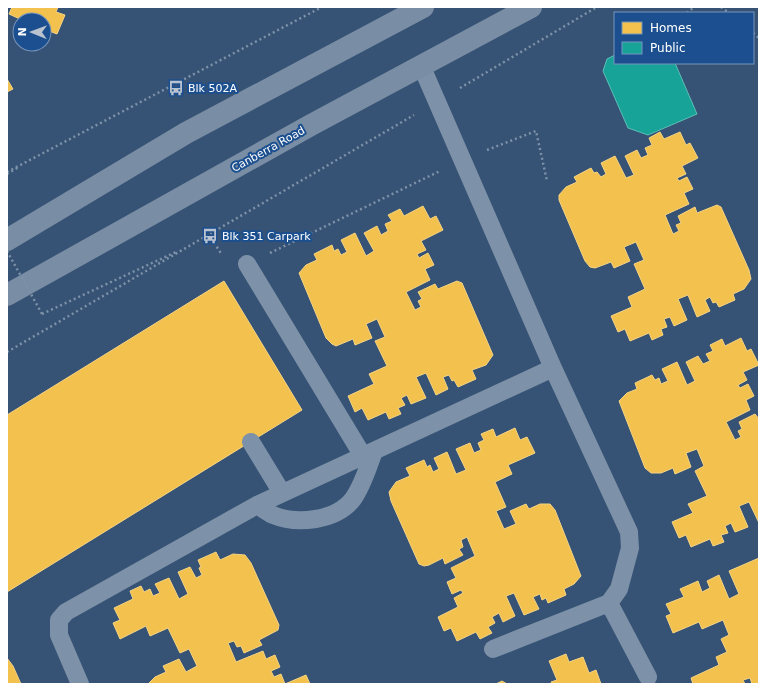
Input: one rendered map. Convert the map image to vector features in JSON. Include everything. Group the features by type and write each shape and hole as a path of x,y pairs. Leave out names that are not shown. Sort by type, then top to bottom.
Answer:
{"main road":[{"path":"7,240 186,133 423,7"},
{"name":"Canberra Road","path":"7,295 310,125 530,7"}],"lane":[{"path":"421,66 438,101 552,368 629,532 630,548 619,589 608,603 493,649"},
{"path":"247,264 368,454 359,488 352,499 340,511 316,519 292,520 273,515 257,505"},
{"path":"80,684 59,635 59,620 66,612 257,505 552,368"},
{"path":"251,442 282,493"},
{"path":"608,603 648,678"}],"path":[{"path":"7,173 48,149 322,7"},
{"path":"7,352 597,7"},
{"path":"7,250 42,314 210,236 232,272 462,160 536,131 547,181"}],"building: Homes":[{"path":"12,7 58,7 56,12 65,15 57,34 52,32 52,12 12,12 12,15 9,14"},
{"path":"7,79 13,89 7,92"},
{"path":"660,132 664,139 680,132 686,145 690,143 698,158 682,166 686,174 677,178 679,181 687,177 693,189 684,193 689,204 665,215 673,234 679,231 676,225 681,223 678,216 695,207 697,213 717,205 721,207 749,270 751,279 744,289 733,294 735,300 719,307 716,302 713,303 710,297 705,300 710,311 697,317 688,295 678,299 687,320 674,326 670,317 664,319 667,327 661,329 663,335 652,340 649,333 630,341 625,329 618,332 611,316 632,307 628,297 645,289 634,264 644,260 636,242 624,247 630,261 614,268 611,262 595,268 590,267 585,261 559,200 559,195 566,187 577,182 574,177 591,168 594,173 597,172 601,177 606,174 601,163 615,156 626,178 634,175 625,156 637,150 641,158 648,155 645,148 652,145 649,138"},
{"path":"423,206 430,219 436,216 443,230 421,241 426,250 417,254 419,258 428,253 434,265 425,269 430,280 406,292 415,310 421,307 418,301 422,299 418,292 435,284 438,289 457,281 462,283 493,355 486,365 472,370 476,379 458,387 449,375 443,377 448,389 436,395 426,373 416,377 426,398 411,404 407,395 401,398 405,405 398,408 401,414 389,419 386,412 368,420 362,408 355,412 348,396 374,384 369,374 387,366 375,341 385,337 377,319 366,324 372,338 355,345 353,339 336,346 332,344 326,338 299,273 306,265 317,260 314,254 332,245 334,251 338,249 341,255 347,252 341,240 355,233 366,256 374,251 364,233 377,226 381,235 388,231 385,224 392,221 388,215 400,209 404,216"},
{"path":"224,281 302,410 7,592 7,415"},
{"path":"741,338 747,351 751,349 759,365 743,372 747,380 738,385 740,388 748,384 754,396 746,400 750,410 726,422 735,440 741,437 738,431 742,429 739,422 755,414 759,419 759,523 749,502 739,506 748,527 735,532 731,523 725,526 728,533 721,535 724,542 713,546 710,539 691,547 686,535 679,538 672,522 693,513 688,504 707,496 695,471 704,466 697,449 686,453 691,467 675,474 673,468 661,473 651,473 645,468 619,401 627,393 637,389 635,383 652,375 655,380 659,378 661,384 668,381 662,369 677,362 687,385 695,381 686,362 698,356 703,364 710,361 706,354 713,351 710,345 722,339 725,346"},
{"path":"515,428 520,440 527,437 535,453 508,465 512,474 495,482 506,507 496,511 504,529 516,524 510,511 526,504 529,509 540,504 550,504 555,510 581,576 574,584 564,589 566,595 548,603 546,598 542,600 540,594 533,597 539,609 524,615 514,593 506,596 515,616 503,622 499,613 492,617 495,623 488,627 492,633 480,639 476,632 457,641 451,628 444,631 438,617 458,607 454,598 463,593 461,590 452,594 447,582 456,578 451,568 475,556 467,537 461,540 463,547 459,549 463,555 445,564 443,558 429,565 424,566 419,564 391,501 389,492 396,482 410,476 406,468 424,460 427,467 430,465 433,472 439,469 434,458 447,452 456,474 466,470 456,449 470,443 474,453 481,450 478,443 484,440 481,434 493,429 496,437"},
{"path":"216,552 220,560 233,554 245,555 251,563 279,625 278,630 259,640 262,645 244,653 241,646 237,647 234,641 228,643 236,662 263,651 266,659 275,655 280,667 271,671 274,677 281,674 285,684 148,684 155,677 166,672 163,666 179,659 186,672 197,666 189,649 180,653 168,628 150,636 146,626 120,639 113,623 120,620 114,608 133,599 130,591 141,586 144,592 150,589 153,596 160,593 155,584 169,578 179,599 188,594 178,572 190,567 196,578 202,575 198,560"},
{"path":"759,558 759,684 752,684 750,678 743,680 745,684 693,684 691,678 719,665 716,657 727,652 721,639 729,635 723,620 702,629 699,622 673,633 666,616 671,614 666,604 684,597 680,589 698,581 702,592 710,588 707,581 719,575 729,599 739,594 729,571"},
{"path":"566,654 569,662 583,657 589,673 596,670 601,684 552,684 551,682 557,680 549,661"},
{"path":"7,658 13,666 21,684 7,684"},
{"path":"306,675 310,684 285,684"},
{"path":"502,681 507,684 495,684 498,683"}],"building: Public":[{"path":"614,56 614,64 675,64 697,114 648,135 628,128 603,71 607,59"}],"place":[{"name":"Blk 502A","path":"176,88"},
{"name":"Blk 351 Carpark","path":"210,236"}]}
